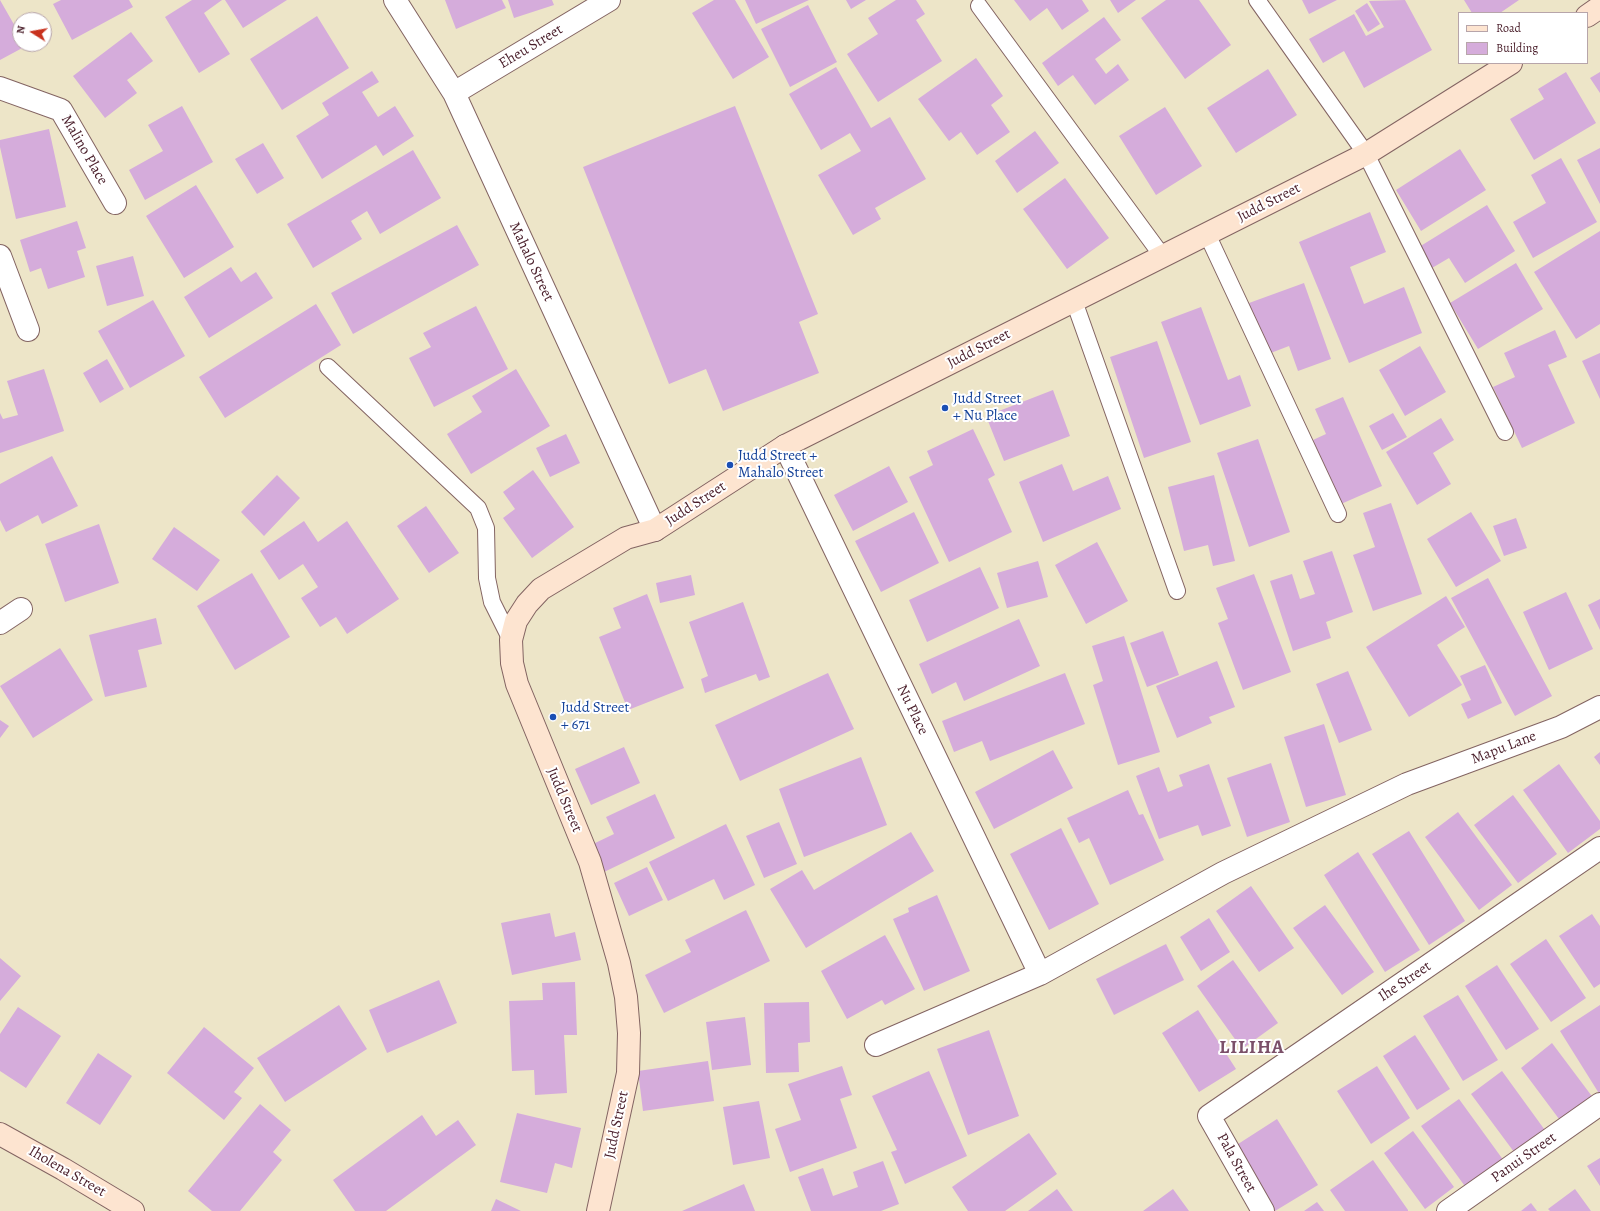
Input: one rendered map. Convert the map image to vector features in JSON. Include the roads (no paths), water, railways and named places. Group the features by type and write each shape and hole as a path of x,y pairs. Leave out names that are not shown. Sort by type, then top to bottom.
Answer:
{"street":[{"name":"Mahalo Street","path":"396,0 454,93 655,530"},
{"name":"Eheu Street","path":"454,93 609,0"},
{"path":"1588,15 1600,8"},
{"name":"Judd Street","path":"598,1211 628,1073 629,1032 626,997 619,963 590,862 516,684 512,663 511,640 516,620 527,604 541,589 626,538 655,530 785,446 1366,154 1510,64"},
{"name":"Malino Place","path":"0,88 61,110 115,203"},
{"path":"0,256 28,330"},
{"name":"Nu Place","path":"785,446 1040,974"},
{"path":"0,623 20,609"},
{"name":"Mapu Lane","path":"876,1045 1040,974 1223,873 1407,784 1561,727 1600,707"},
{"name":"Ihe Street","path":"1209,1116 1600,848"},
{"name":"Panui Street","path":"1448,1211 1600,1104"},
{"name":"Pala Street","path":"1209,1116 1263,1211"},
{"name":"Iholena Street","path":"0,1134 63,1169 133,1211"}],"lane":[{"path":"1257,0 1366,154 1505,432"},
{"path":"979,6 1163,257"},
{"path":"1207,234 1338,514"},
{"path":"1074,301 1177,591"},
{"path":"328,368 478,508 486,528 487,578 492,602 511,640"}],"place":[{"name":"Judd Street + Nu Place","path":"945,408"},
{"name":"Judd Street + Mahalo Street","path":"730,465"},
{"name":"Judd Street + 671","path":"553,717"}],"district":[{"name":"LILIHA","path":"1252,1048"}]}
